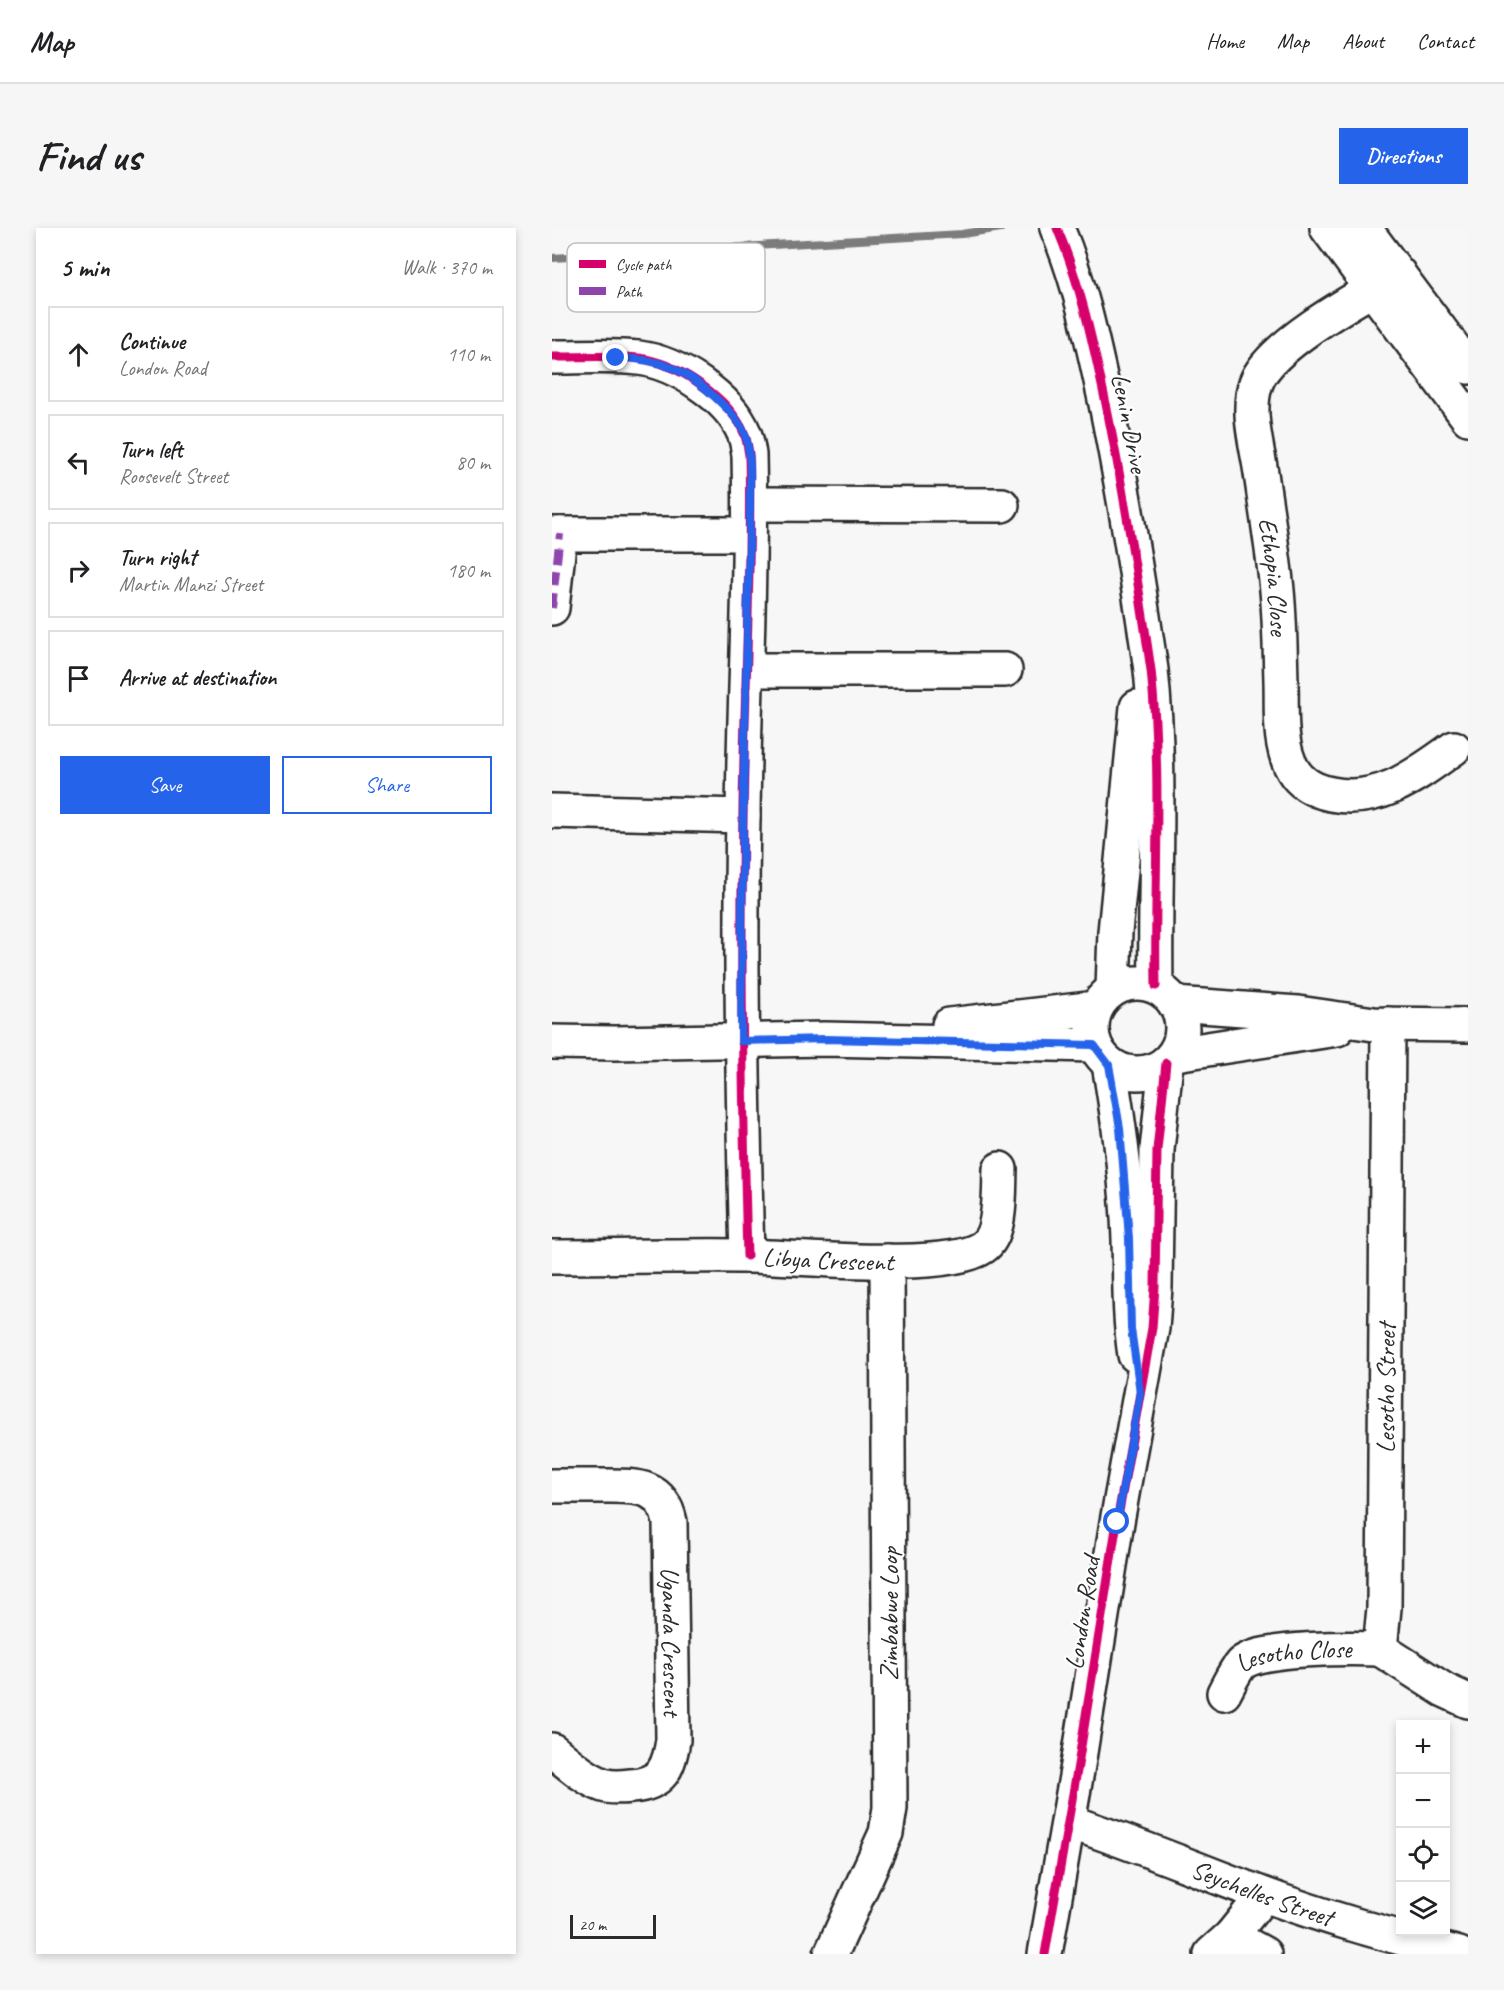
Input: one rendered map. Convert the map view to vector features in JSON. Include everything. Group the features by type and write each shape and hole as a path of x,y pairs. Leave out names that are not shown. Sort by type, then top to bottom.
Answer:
{"street":[{"path":"1327,228 1345,255 1388,277 1468,367"},
{"path":"1364,228 1388,277 1468,418"},
{"name":"Lenin Drive","path":"1060,233 1077,282 1096,355 1145,630"},
{"name":"Ethopia Close","path":"1388,277 1280,352 1267,364 1256,382 1253,402 1254,432 1276,582 1283,736 1293,770 1305,784 1322,792 1348,796 1377,792 1397,786 1454,748"},
{"path":"552,357 639,358 675,368 700,383 724,406 744,433 749,455 741,1041 747,1256"},
{"path":"552,608 556,534 749,519 1002,505"},
{"path":"1145,630 1154,702 1166,995 1181,1016 1182,1029 1180,1042 1170,1058 1152,1071 1137,1074 1123,1071 1102,1055 1091,1033 1091,1020 1104,998 1115,932 1145,630"},
{"path":"747,670 1005,670"},
{"path":"552,811 743,816"},
{"path":"825,1039 1104,998 1126,984 1141,983 1166,995 1381,1024 1468,1025"},
{"path":"1170,1058 1381,1024"},
{"name":"Lesotho Street","path":"1380,1648 1384,1608 1381,1024"},
{"path":"552,1042 825,1039 1102,1055"},
{"name":"London Road","path":"1102,1055 1120,1128 1124,1161 1131,1329 1140,1392"},
{"name":"London Road","path":"1045,1954 1152,1328 1155,1287 1157,1150 1170,1058"},
{"name":"Libya Crescent","path":"552,1257 747,1256 887,1261 945,1258 970,1253 985,1246 995,1230 999,1212 1000,1169"},
{"name":"Zimbabwe Loop","path":"831,1954 886,1833 890,1808 887,1261"},
{"name":"Uganda Crescent","path":"552,1486 635,1486 652,1492 661,1499 668,1512 673,1740 671,1755 665,1769 650,1782 640,1785 601,1784 590,1779 552,1750"},
{"name":"Lesotho Close","path":"1224,1693 1241,1664 1250,1658 1327,1648 1380,1648"},
{"path":"1380,1648 1444,1690 1468,1701"},
{"name":"Seychelles Street","path":"1069,1822 1123,1839 1264,1895 1376,1931 1459,1954"},
{"path":"1244,1950 1264,1895"}],"waterway":[{"path":"765,246 962,234 1001,228"},
{"path":"552,258 567,257"}],"marked path":[{"path":"552,608 560,534"}],"cycle path":[{"path":"1057,228 1080,293 1106,404 1119,470 1151,670 1157,788 1156,986"},
{"path":"552,357 639,358 654,361 685,374 727,407 737,420 747,444 749,546 742,927 747,1256"},
{"path":"1045,1954 1117,1522 1152,1328 1155,1287 1157,1150 1166,1063"}],"route":[{"path":"616,358 639,358 664,364 685,373 700,383 735,418 744,433 749,455 741,1041 825,1039 1094,1045 1109,1065 1122,1146 1129,1238 1131,1329 1140,1392 1117,1522"}]}
